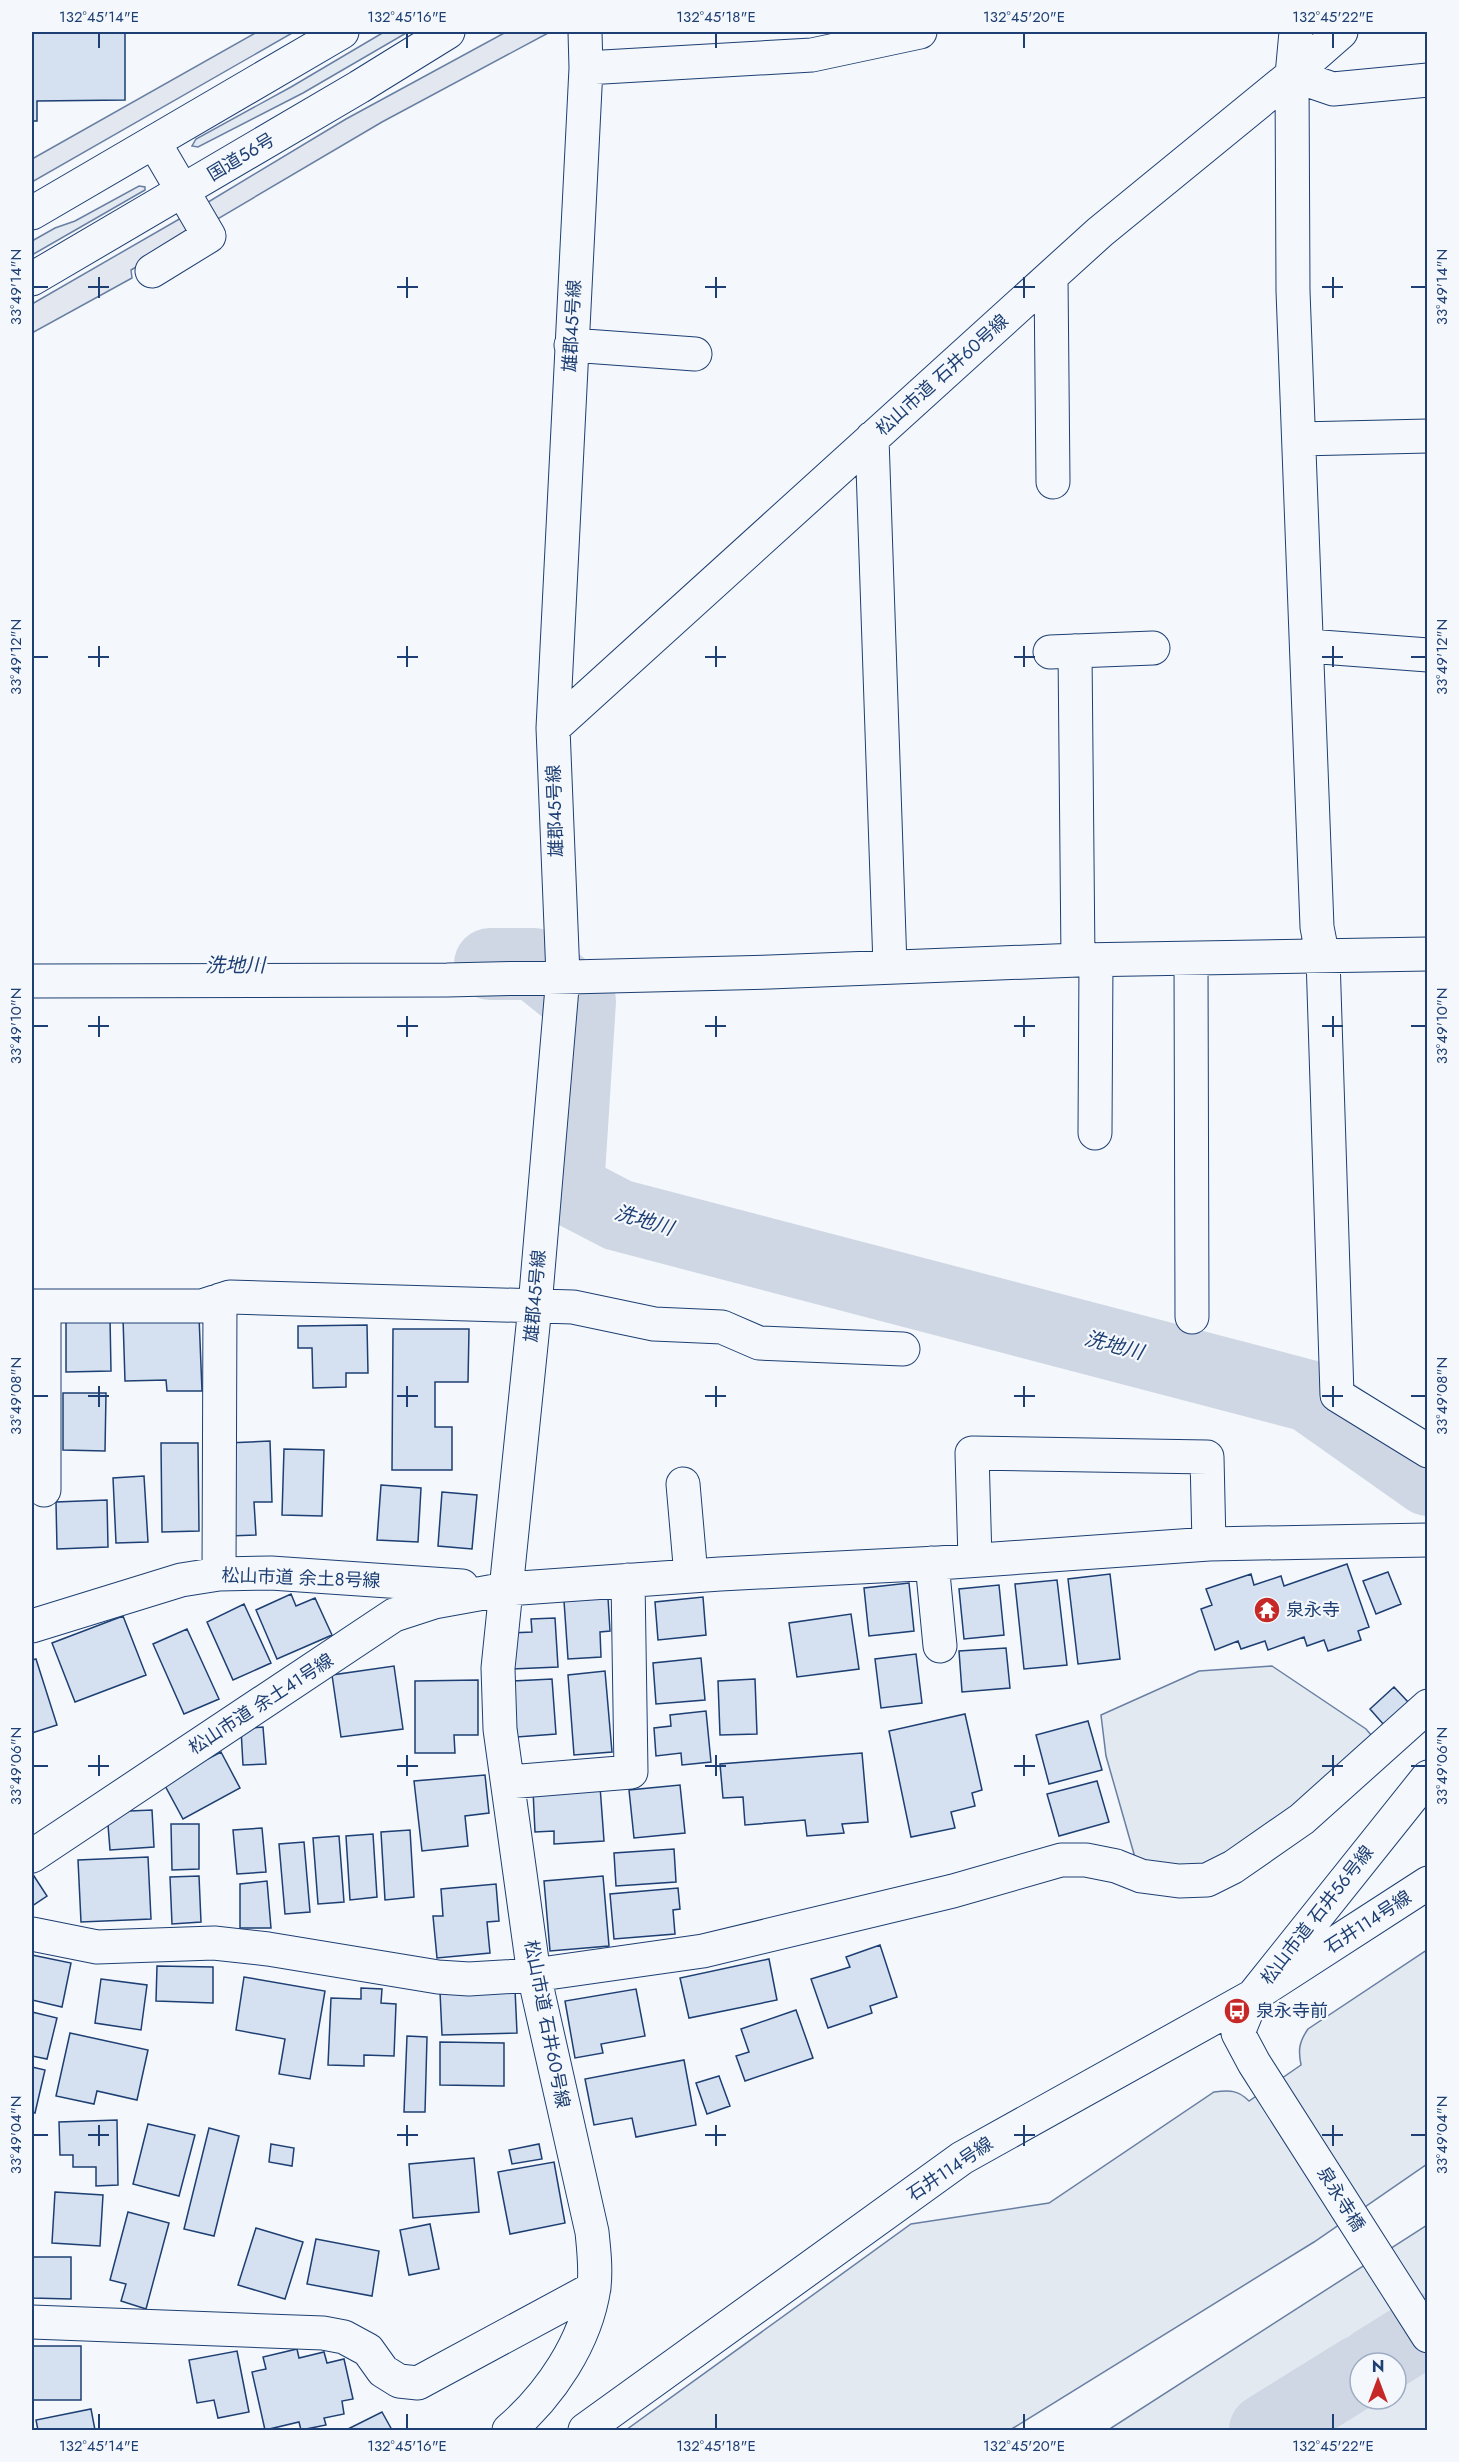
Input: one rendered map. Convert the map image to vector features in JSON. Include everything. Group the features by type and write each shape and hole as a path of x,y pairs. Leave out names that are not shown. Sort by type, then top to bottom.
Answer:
{"main road":[{"path":"32,213 342,32"},
{"name":"国道56号","path":"32,279 184,191 448,32"},
{"name":"雄郡45号線","path":"506,1589 535,1305 563,976 553,728 586,68 585,32"},
{"path":"586,68 813,55 920,32"},
{"path":"1296,32 1292,75 1293,291 1317,927 1323,958 1337,1395 1428,1451"},
{"name":"松山市道 石井60号線","path":"553,728 1100,232 1341,32"},
{"path":"1292,75 1333,89 1428,80"},
{"path":"152,271 209,236 154,142"},
{"path":"1051,277 1053,482"},
{"path":"571,345 695,354"},
{"path":"1299,439 1428,436"},
{"path":"872,438 890,966"},
{"path":"1308,646 1428,655"},
{"path":"1095,1132 1087,960 1063,651 1153,648"},
{"path":"32,981 435,980 760,972 1087,960 1323,958 1428,954"},
{"path":"1191,959 1192,1317"},
{"path":"44,1490 38,1305 202,1306 230,1297 535,1305 573,1307 654,1324 722,1328 759,1343 903,1349"},
{"path":"219,1574 220,1300"},
{"path":"975,1560 972,1453 1207,1456 1209,1544"},
{"path":"683,1484 692,1576"},
{"path":"506,1589 1209,1544 1428,1540"},
{"path":"932,1563 940,1646"},
{"name":"松山市道 余土8号線","path":"32,1626 181,1580 219,1574 271,1573 506,1589"},
{"path":"508,1782 631,1772 628,1580"},
{"name":"松山市道 石井60号線","path":"506,1589 498,1668 500,1729 534,1975 592,2232 595,2262 594,2288 577,2343 544,2393 526,2415 509,2430"},
{"name":"松山市道 余土41号線","path":"32,1856 394,1615 434,1602 506,1589"},
{"path":"32,1934 97,1947 214,1944 268,1949 438,1977 469,1979 534,1975 703,1952 953,1891 1061,1860 1086,1860 1116,1866 1141,1876 1179,1881 1207,1880 1233,1867 1302,1819 1428,1706"},
{"name":"松山市道 石井56号線","path":"1254,2063 1238,2033 1253,1996 1319,1910 1428,1776"},
{"name":"石井114号線","path":"585,2430 962,2158 1253,1996 1428,1883"},
{"name":"泉永寺橋","path":"1254,2063 1428,2336"},
{"path":"32,2322 323,2333 344,2337 368,2350 383,2371 399,2380 418,2383 594,2288"}],"shaded area":[{"path":"257,32 294,32 32,182 32,159"},
{"path":"384,32 408,32 303,93 198,147 192,146 196,139"},
{"path":"506,32 550,32 382,122 131,270 132,278 32,333 32,304 346,119"},
{"path":"139,186 145,187 145,190 32,255 32,241 55,228 75,221"},
{"path":"1272,1666 1366,1729 1378,1743 1210,1868 1136,1861 1106,1756 1101,1715 1199,1671"},
{"path":"1427,1950 1427,2164 1314,2242 1010,2430 626,2430 911,2224 1049,2203 1214,2092 1233,2092 1249,2101 1301,2065 1300,2046 1308,2029"},
{"path":"1427,2225 1427,2430 1108,2430"}],"building":[{"path":"32,32 125,32 125,100 37,101 37,121 32,121"},
{"path":"199,1316 202,1391 167,1391 166,1380 125,1381 123,1318"},
{"path":"66,1318 110,1318 111,1371 66,1372"},
{"path":"367,1325 368,1373 346,1373 346,1387 313,1388 312,1348 298,1348 298,1326"},
{"path":"393,1329 469,1329 468,1382 435,1382 435,1427 452,1427 452,1470 392,1470"},
{"path":"63,1393 106,1393 105,1451 63,1450"},
{"path":"270,1441 272,1502 254,1502 256,1535 229,1536 227,1443"},
{"path":"161,1443 198,1443 199,1531 162,1532"},
{"path":"284,1449 324,1450 322,1516 282,1515"},
{"path":"144,1476 148,1542 116,1543 113,1478"},
{"path":"381,1485 421,1488 418,1542 377,1540"},
{"path":"442,1492 477,1495 472,1549 438,1546"},
{"path":"107,1500 108,1547 57,1549 56,1502"},
{"path":"1347,1564 1369,1627 1358,1631 1361,1640 1328,1651 1324,1640 1307,1646 1304,1637 1268,1650 1265,1641 1241,1649 1238,1641 1215,1650 1201,1609 1212,1605 1206,1589 1251,1574 1254,1585 1281,1576 1284,1586"},
{"path":"1388,1572 1401,1604 1376,1614 1363,1581"},
{"path":"1110,1574 1120,1659 1078,1664 1068,1579"},
{"path":"1057,1580 1067,1665 1024,1669 1015,1584"},
{"path":"909,1583 914,1631 869,1636 864,1588"},
{"path":"999,1585 1004,1635 964,1639 959,1589"},
{"path":"291,1594 296,1606 315,1598 332,1635 277,1659 256,1610"},
{"path":"703,1597 706,1635 658,1640 655,1602"},
{"path":"608,1598 610,1631 600,1632 601,1657 568,1659 564,1601"},
{"path":"244,1604 271,1663 233,1680 207,1622"},
{"path":"851,1614 859,1669 797,1677 789,1623"},
{"path":"123,1616 146,1675 75,1702 52,1643"},
{"path":"555,1618 558,1667 512,1669 510,1633 532,1632 531,1619"},
{"path":"187,1629 219,1699 184,1714 153,1644"},
{"path":"1006,1648 1010,1688 962,1692 959,1651"},
{"path":"916,1654 922,1703 881,1708 875,1659"},
{"path":"701,1658 705,1700 656,1704 653,1663"},
{"path":"36,1659 57,1725 32,1733 32,1660"},
{"path":"394,1666 403,1729 341,1737 332,1675"},
{"path":"605,1671 612,1752 574,1755 568,1675"},
{"path":"552,1679 556,1734 517,1737 513,1681"},
{"path":"755,1679 757,1734 720,1735 718,1681"},
{"path":"478,1680 478,1735 454,1735 455,1753 415,1753 415,1681"},
{"path":"1394,1687 1409,1703 1384,1725 1370,1709"},
{"path":"706,1711 711,1762 682,1765 681,1753 656,1756 654,1728 671,1726 670,1715"},
{"path":"965,1714 982,1790 972,1793 975,1806 951,1812 955,1828 911,1837 889,1731"},
{"path":"1088,1721 1102,1770 1049,1784 1036,1735"},
{"path":"263,1727 266,1764 243,1765 241,1729"},
{"path":"221,1752 240,1788 183,1819 163,1782"},
{"path":"862,1753 868,1822 842,1824 844,1833 807,1836 805,1820 745,1825 743,1797 723,1798 720,1764"},
{"path":"485,1775 489,1813 465,1816 468,1846 422,1851 414,1781"},
{"path":"1097,1781 1109,1822 1059,1836 1047,1794"},
{"path":"680,1785 685,1833 634,1838 629,1790"},
{"path":"600,1786 604,1841 554,1844 554,1831 535,1832 533,1790"},
{"path":"152,1810 154,1847 110,1850 107,1812"},
{"path":"171,1824 199,1824 199,1869 172,1870"},
{"path":"262,1828 266,1872 237,1874 233,1830"},
{"path":"410,1830 414,1897 385,1900 381,1832"},
{"path":"373,1834 377,1897 350,1900 346,1836"},
{"path":"339,1836 344,1902 318,1904 313,1838"},
{"path":"304,1842 310,1912 285,1914 279,1844"},
{"path":"674,1849 676,1882 616,1886 614,1853"},
{"path":"148,1857 151,1919 81,1922 78,1860"},
{"path":"32,1873 47,1896 32,1906"},
{"path":"199,1876 201,1922 172,1924 170,1877"},
{"path":"603,1876 609,1946 550,1951 544,1881"},
{"path":"267,1881 271,1928 240,1928 240,1884"},
{"path":"496,1884 499,1921 487,1922 490,1953 437,1958 433,1916 443,1916 441,1889"},
{"path":"678,1888 680,1909 673,1910 675,1934 614,1939 610,1894"},
{"path":"880,1945 897,1997 870,2006 872,2013 828,2028 811,1979 850,1967 846,1957"},
{"path":"32,1955 71,1963 62,2007 32,2000"},
{"path":"769,1959 777,2000 689,2018 680,1978"},
{"path":"157,1966 213,1967 213,2003 156,2001"},
{"path":"244,1977 325,1991 310,2079 279,2074 285,2039 236,2030"},
{"path":"101,1979 147,1985 141,2030 95,2023"},
{"path":"361,1988 382,1989 381,2003 396,2004 394,2056 364,2055 364,2066 328,2065 331,1998 361,1999"},
{"path":"515,1989 517,2033 442,2035 440,1992"},
{"path":"636,1989 645,2036 601,2044 603,2053 575,2058 565,2001"},
{"path":"796,2010 813,2058 745,2081 736,2056 749,2052 741,2029"},
{"path":"32,2012 57,2018 47,2059 32,2056"},
{"path":"70,2033 148,2050 137,2100 97,2091 94,2104 56,2096"},
{"path":"407,2036 427,2037 425,2112 404,2112"},
{"path":"440,2042 504,2043 504,2086 440,2085"},
{"path":"684,2060 696,2125 636,2137 632,2118 594,2125 585,2079"},
{"path":"32,2067 45,2070 35,2113 32,2112"},
{"path":"719,2076 730,2106 707,2114 696,2083"},
{"path":"117,2120 118,2185 96,2186 96,2167 73,2167 73,2155 60,2155 59,2122"},
{"path":"148,2124 195,2135 179,2196 133,2184"},
{"path":"209,2128 239,2136 214,2236 184,2229"},
{"path":"271,2144 294,2148 292,2166 269,2162"},
{"path":"539,2144 542,2159 512,2164 509,2150"},
{"path":"474,2158 479,2212 413,2218 409,2164"},
{"path":"554,2162 565,2223 510,2234 498,2172"},
{"path":"55,2192 103,2195 100,2246 52,2243"},
{"path":"128,2212 169,2223 146,2309 121,2301 126,2284 110,2280"},
{"path":"430,2224 439,2269 409,2275 400,2230"},
{"path":"256,2228 303,2242 285,2299 238,2285"},
{"path":"316,2239 379,2251 372,2296 307,2284"},
{"path":"32,2257 71,2257 71,2299 32,2298"},
{"path":"32,2346 81,2346 81,2400 32,2400"},
{"path":"297,2349 299,2358 324,2352 327,2363 344,2359 353,2399 342,2401 344,2414 324,2418 326,2425 301,2430 299,2422 265,2430 252,2372 266,2369 263,2357"},
{"path":"237,2351 249,2412 218,2418 214,2400 197,2403 189,2360"},
{"path":"91,2409 95,2430 38,2430 36,2420"},
{"path":"382,2412 392,2430 346,2430"}],"waterway":[{"name":"洗地川","path":"490,964 534,964 580,1001 568,1189 618,1215 1309,1396 1428,1480"},
{"path":"1392,2351 1428,2329"},
{"path":"1265,2430 1348,2378"}],"place":[{"name":"泉永寺","path":"1267,1610"},
{"name":"泉永寺前","path":"1237,2011"}]}
